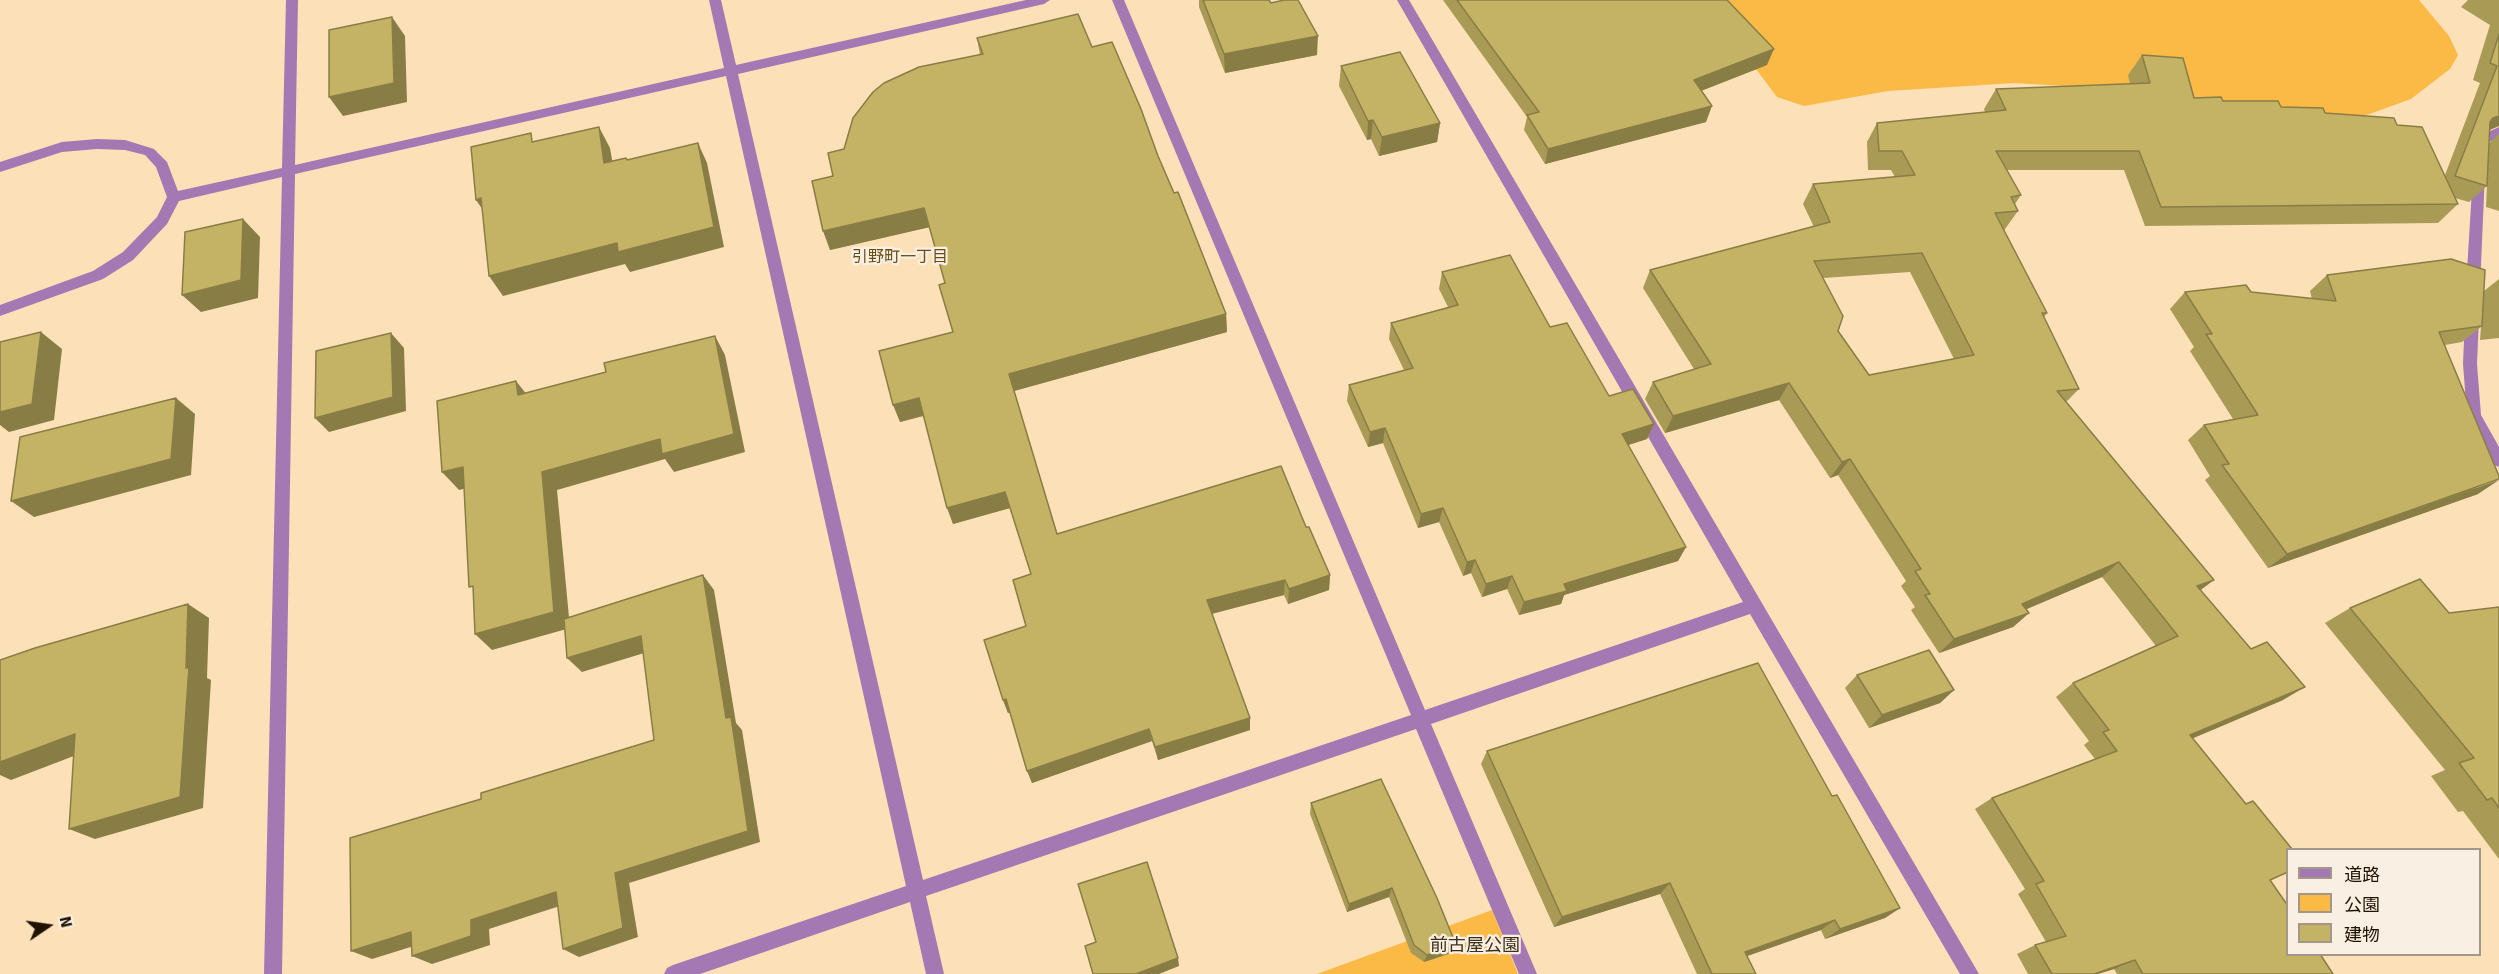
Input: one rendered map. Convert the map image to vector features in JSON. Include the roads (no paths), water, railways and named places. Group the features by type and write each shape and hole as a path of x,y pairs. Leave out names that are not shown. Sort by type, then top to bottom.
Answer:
{"street":[{"path":"273,974 292,0"},
{"path":"715,0 935,974"},
{"path":"174,197 730,73 1044,0"},
{"path":"1118,0 1528,974"},
{"path":"1403,0 1970,974"},
{"path":"2499,132 2481,140 2470,364 2475,415 2499,461"},
{"path":"0,167 62,147 97,144 124,145 149,152 162,165 174,197 162,220 128,256 98,275 0,311"},
{"path":"672,974 1754,606"}],"district":[{"name":"引野町一丁目","path":"900,258"}],"park label":[{"name":"前古屋公園","path":"1475,946"}]}
